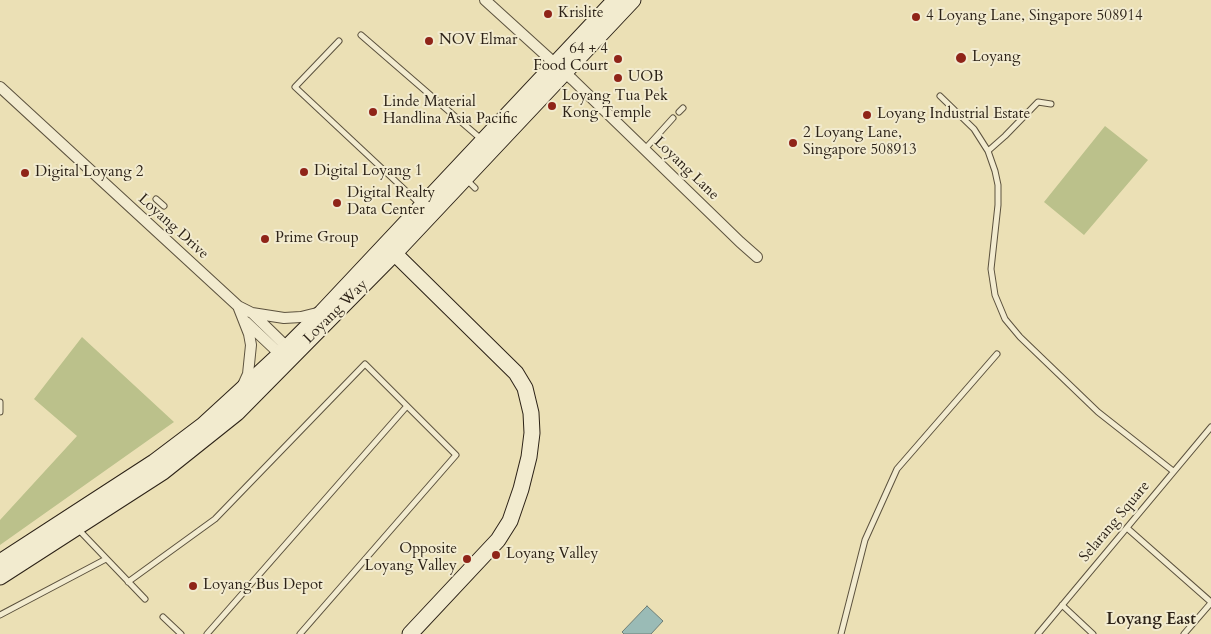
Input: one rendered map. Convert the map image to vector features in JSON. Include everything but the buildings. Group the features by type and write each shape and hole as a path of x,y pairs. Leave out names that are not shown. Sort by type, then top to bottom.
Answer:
{"main road":[{"name":"Loyang Way","path":"0,562 163,472 237,413 322,312 390,249 411,236 470,183 615,0"},
{"name":"Loyang Way","path":"0,577 202,425 239,392 287,354 390,249 422,206 483,140 633,0"},
{"path":"411,236 408,252 412,270"},
{"path":"390,249 504,360 526,413 527,432 524,456 516,488 498,540 410,634"}],"street":[{"name":"Loyang Lane","path":"485,0 560,68 757,257"},
{"name":"Loyang Drive","path":"0,88 238,306 287,354"},
{"path":"248,316 284,318 302,317 322,312"},
{"name":"Loyang Drive","path":"239,392 248,374 250,362 248,316"}],"lane":[{"path":"361,35 483,140"},
{"path":"339,41 295,88 422,206"},
{"path":"940,96 974,130 988,151 995,170 998,185 998,205 991,269 995,295 1005,319 1020,337 1098,412 1174,472"},
{"path":"988,151 1038,102 1052,104"},
{"path":"645,149 674,118"},
{"path":"156,199 164,206"},
{"path":"841,634 865,540 897,469 997,354"},
{"path":"128,582 215,519 365,364 456,455 300,634"},
{"path":"0,402 0,412"},
{"path":"208,634 407,406"},
{"name":"Selarang Square","path":"1038,634 1211,426"},
{"path":"73,523 145,599"},
{"path":"1127,528 1211,603 1184,634"},
{"path":"0,615 106,559"},
{"path":"1062,605 1093,634"},
{"path":"163,617 181,634"}],"green space":[{"path":"1105,126 1148,160 1084,235 1044,202"},
{"path":"82,337 174,422 0,545 0,520 77,436 34,399"}],"water":[{"path":"647,606 663,621 651,634 624,634 622,632"}],"place":[{"name":"Krislite","path":"548,14"},
{"name":"4 Loyang Lane, Singapore 508914","path":"916,17"},
{"name":"NOV Elmar","path":"429,41"},
{"name":"Loyang","path":"961,58"},
{"name":"64 + 4 Food Court","path":"618,59"},
{"name":"UOB","path":"618,78"},
{"name":"Loyang Tua Pek Kong Temple","path":"552,106"},
{"name":"Linde Material Handlina Asia Pacific","path":"373,112"},
{"name":"Loyang Industrial Estate","path":"867,115"},
{"name":"2 Loyang Lane, Singapore 508913","path":"793,143"},
{"name":"Digital Loyang 1","path":"304,172"},
{"name":"Digital Loyang 2","path":"25,173"},
{"name":"Digital Realty Data Center","path":"337,203"},
{"name":"Prime Group","path":"265,239"},
{"name":"Loyang Valley","path":"496,555"},
{"name":"Opposite Loyang Valley","path":"467,559"},
{"name":"Loyang Bus Depot","path":"193,586"}],"district":[{"name":"Loyang East","path":"1151,620"}]}
